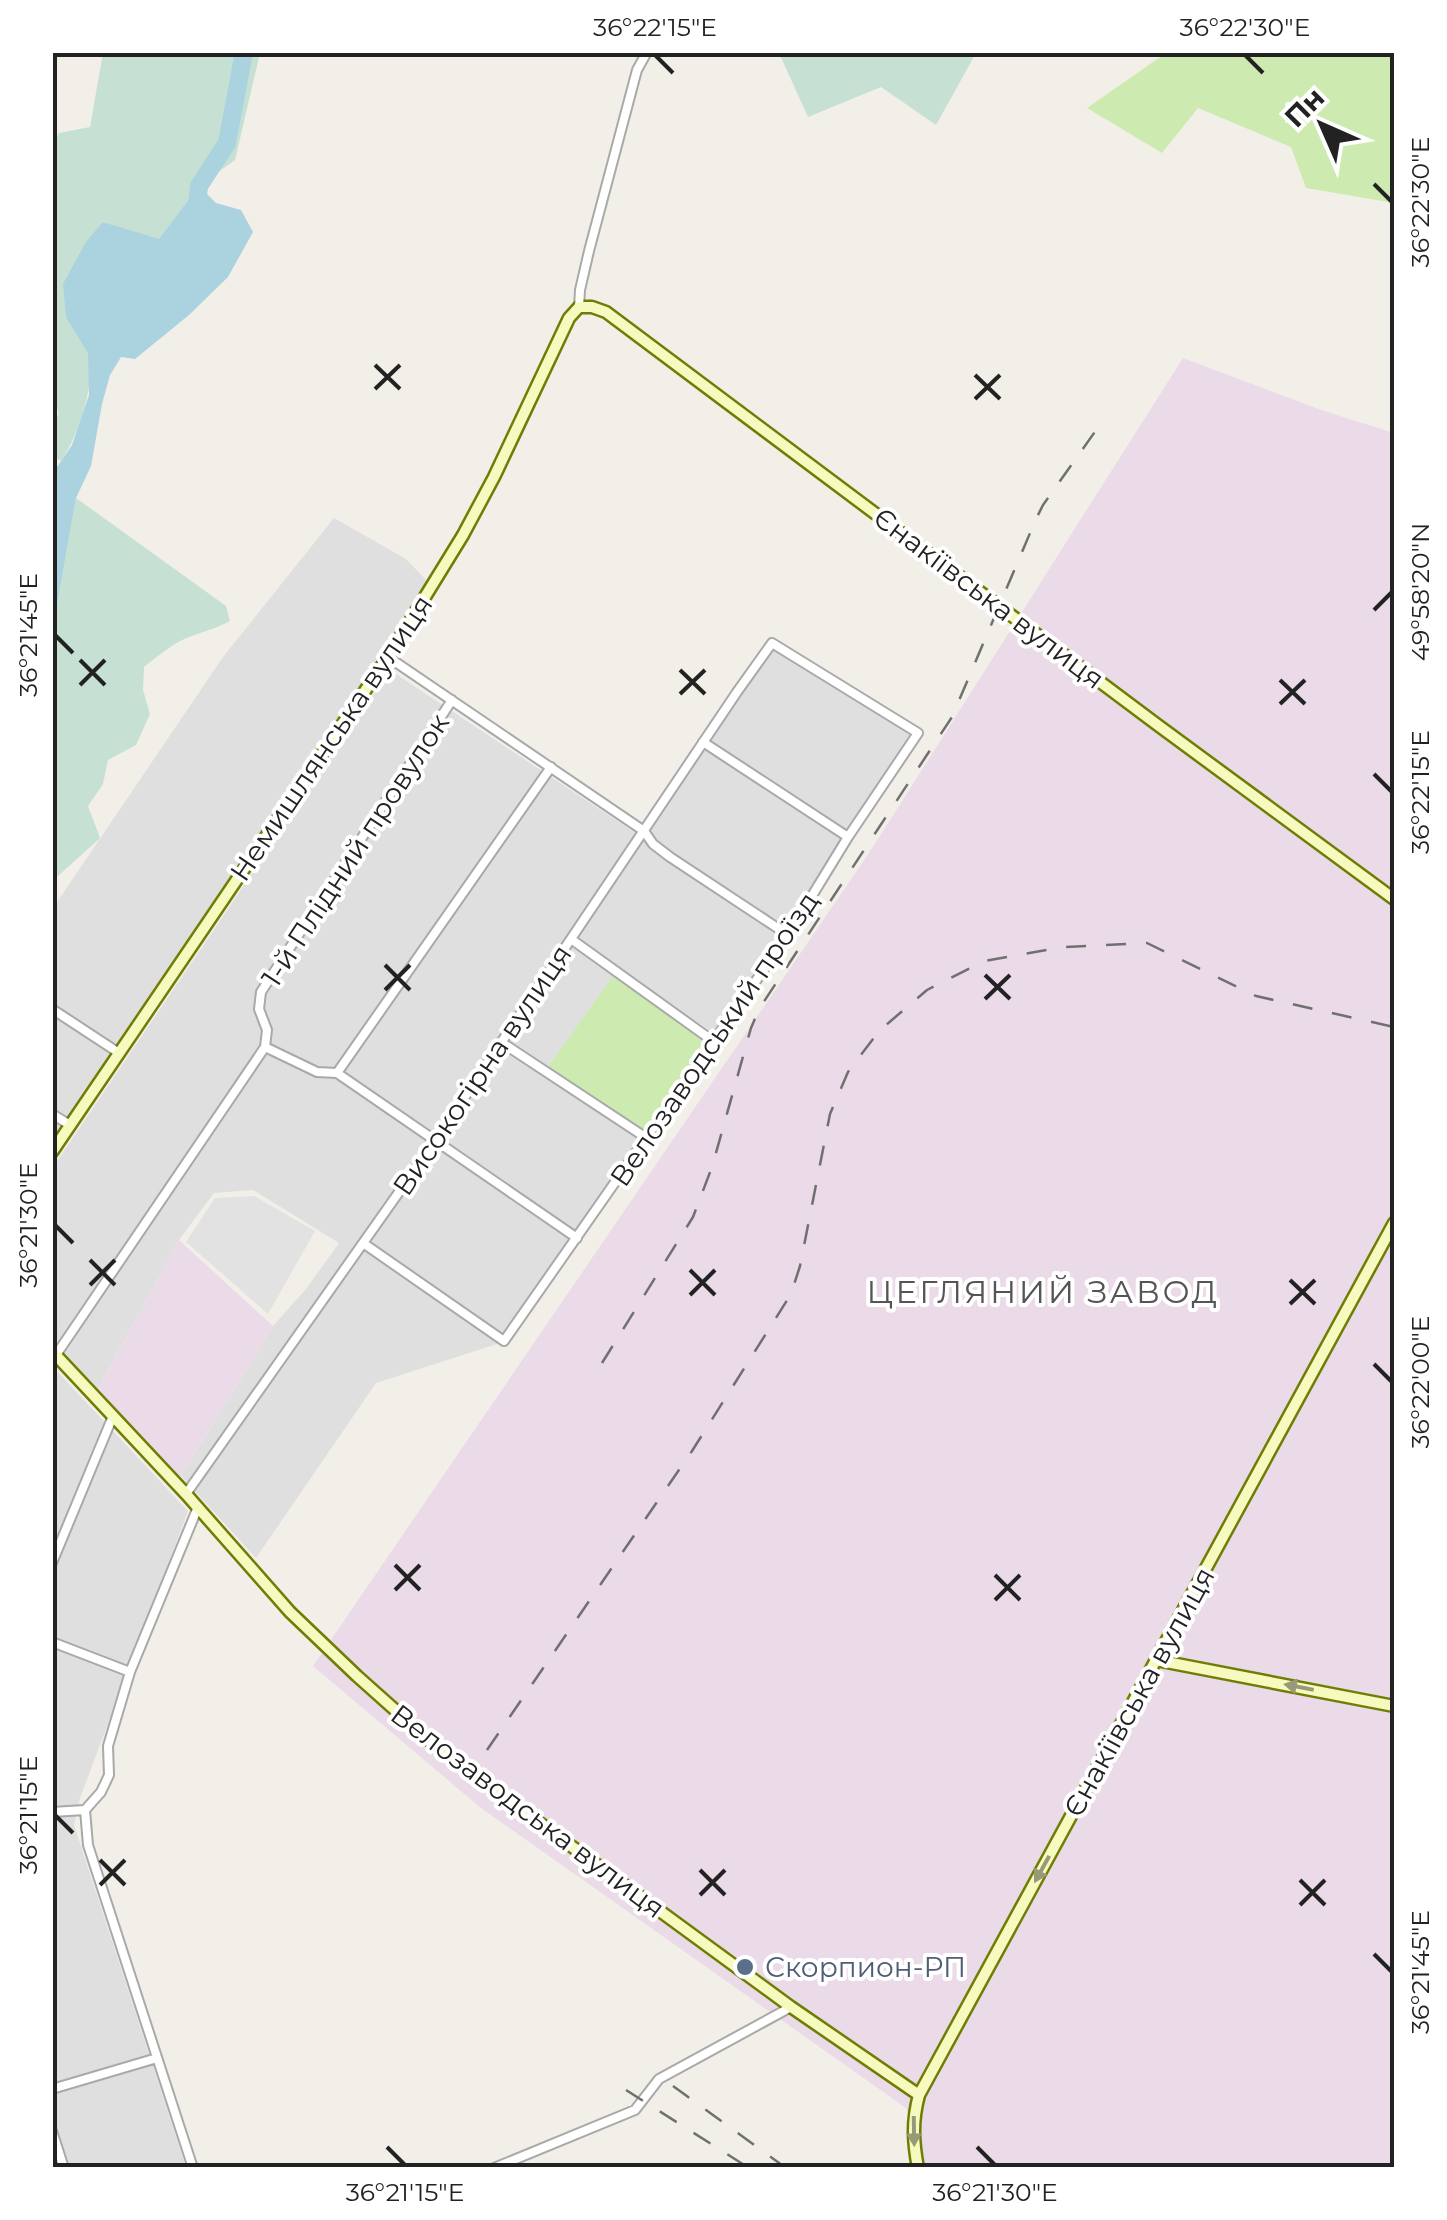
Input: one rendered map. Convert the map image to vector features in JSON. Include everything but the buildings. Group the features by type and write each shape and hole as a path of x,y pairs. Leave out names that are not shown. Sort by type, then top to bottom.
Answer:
{"street":[{"path":"579,307 580,290 637,70 647,52"},
{"name":"Немишлянська вулиця","path":"52,1152 388,658 471,520 569,318 579,307"},
{"name":"Єнакіївська вулиця","path":"579,307 606,312 1394,899"},
{"name":"Велозаводський проїзд","path":"363,1243 504,1342 788,935 918,733 772,643"},
{"name":"Високогірна вулиця","path":"186,1494 434,1141 772,643"},
{"path":"388,658 644,831 670,857 788,935"},
{"name":"1-й Плідний провулок","path":"265,1047 268,1030 259,1009 262,992 452,700"},
{"path":"703,742 848,837"},
{"path":"338,1073 551,767"},
{"path":"572,939 714,1040"},
{"path":"52,1010 119,1053"},
{"path":"502,1042 648,1139"},
{"path":"54,1353 265,1047 317,1072 338,1073 577,1238"},
{"path":"52,1114 70,1125"},
{"name":"Єнакіївська вулиця","path":"918,2168 912,2137 919,2095 1394,1223"},
{"name":"Велозаводська вулиця","path":"54,1353 290,1612 440,1750 791,2008 919,2095"},
{"path":"52,1563 113,1416"},
{"path":"52,1812 85,1810 101,1792 109,1775 108,1746 130,1672 198,1508"},
{"path":"52,1642 130,1672"},
{"path":"1156,1660 1394,1706"},
{"path":"85,1810 88,1845 193,2168"},
{"path":"494,2168 636,2110 658,2079 791,2008"},
{"path":"52,2089 157,2058"},
{"path":"52,2131 64,2168"}],"shaded area":[{"path":"1183,358 1394,433 1394,2167 925,2167 906,2108 481,1808 313,1666 871,850"},
{"path":"334,518 406,559 429,583 53,1141 53,908 223,657"},
{"path":"773,647 911,733 713,1033 620,968 542,1075 640,1141 497,1344 376,1383 256,1558 181,1476 273,1326 339,1243 253,1190 214,1193 179,1240 98,1389 53,1340 53,1167 390,670 643,838"},
{"path":"254,1196 315,1231 268,1314 186,1242 215,1198"},
{"path":"179,1240 273,1326 179,1479 96,1393"},
{"path":"52,1366 188,1511 80,1798 74,1825 186,2167 53,2167"}],"green space":[{"path":"103,53 260,53 235,160 199,186 159,240 103,222 67,317 88,352 90,378 74,438 61,461 53,456 52,424 59,414 52,389 53,147 59,133 90,127"},
{"path":"779,53 976,53 936,125 881,87 808,117"},
{"path":"1166,53 1394,53 1394,203 1306,188 1291,147 1198,108 1162,153 1087,108"},
{"path":"76,498 226,606 230,621 179,642 144,667 143,690 150,714 136,745 108,760 103,784 88,806 100,838 58,876 52,875 53,628"},
{"path":"613,976 704,1039 706,1045 649,1130 642,1131 547,1068"}],"water":[{"path":"199,186 216,203 241,210 253,232 228,277 135,359 121,357 110,375 91,466 76,498 53,628 53,473 72,445 89,395 88,353 66,317 63,284 86,242 103,222 159,239"}],"waterway":[{"path":"197,207 199,186 227,143 244,52"}],"railway":[{"path":"602,1363 693,1217 759,1009 952,717 1043,505 1099,426"},
{"path":"487,1750 692,1451 791,1294 830,1114 848,1072 879,1031 927,990 984,961 1064,947 1147,943 1256,996 1394,1027"},
{"path":"673,2086 786,2168"},
{"path":"626,2090 749,2168"}],"place":[{"name":"Скорпион-РП","path":"745,1967"}],"district":[{"name":"ЦЕГЛЯНИЙ ЗАВОД","path":"1043,1292"}]}
